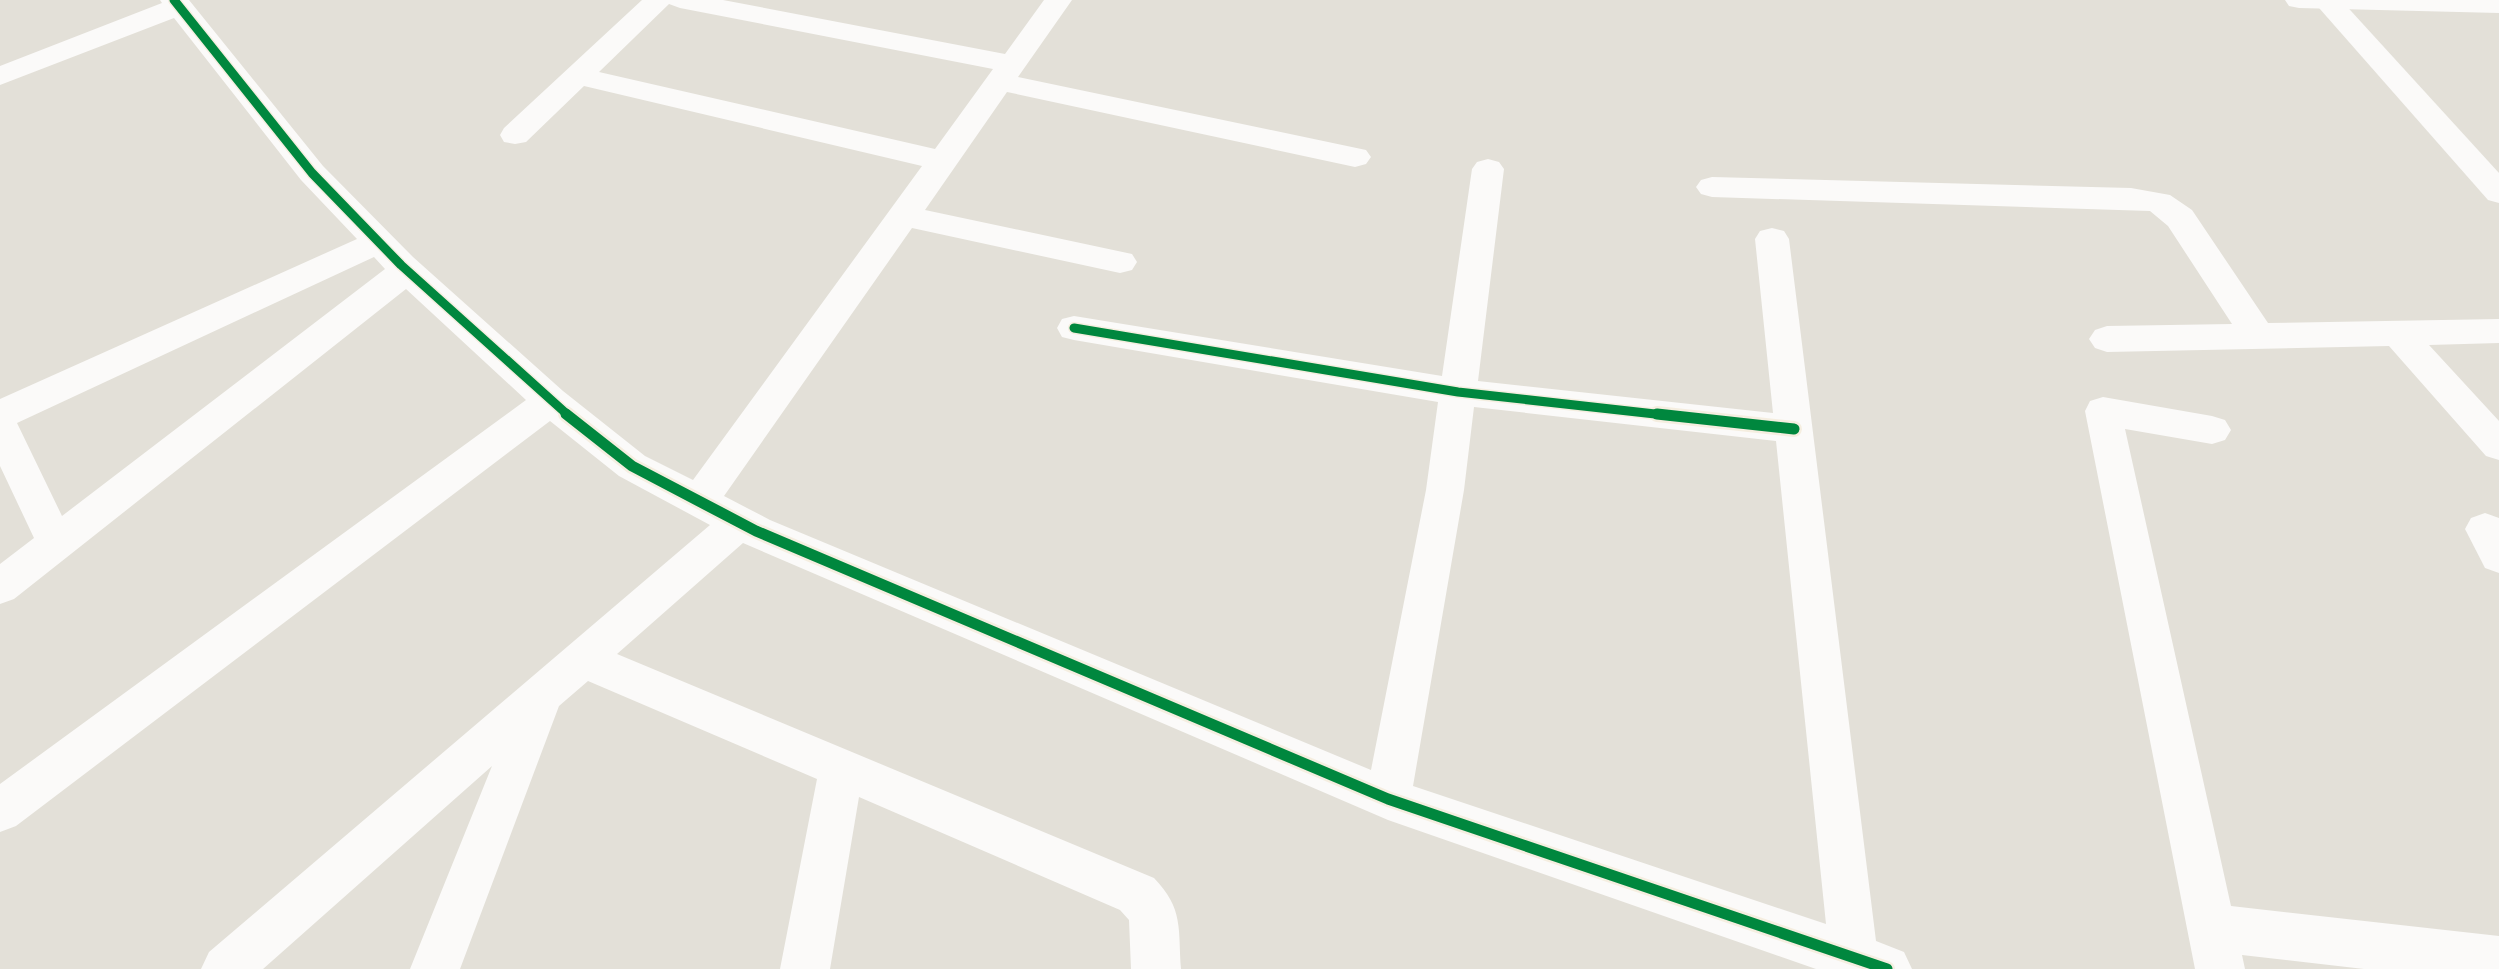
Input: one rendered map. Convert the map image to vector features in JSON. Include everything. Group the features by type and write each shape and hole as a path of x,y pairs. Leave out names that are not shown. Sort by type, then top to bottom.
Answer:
{"street":[{"path":"515,135 658,0"},
{"path":"680,0 1006,73 1355,157"},
{"path":"698,502 1058,0"},
{"path":"2299,0 2499,5"},
{"path":"2327,0 2499,193"},
{"path":"0,76 176,4 312,173 393,256 550,401 632,466 739,523 1388,799 1871,963 1794,429 1772,239"},
{"path":"578,76 943,161"},
{"path":"1388,799 1446,490 1488,169"},
{"path":"1712,187 2131,198 2159,202 2180,218 2259,337"},
{"path":"904,216 1120,262"},
{"path":"0,415 393,256"},
{"path":"0,587 56,544 393,256"},
{"path":"1074,328 1458,392 1794,429"},
{"path":"2107,339 2499,331"},
{"path":"2400,335 2499,446"},
{"path":"0,811 550,401"},
{"path":"2212,430 2103,411 2216,948 2499,960"},
{"path":"0,426 56,544"},
{"path":"226,969 585,660 739,523"},
{"path":"585,660 1137,894 1153,911 1156,969"},
{"path":"435,969 542,695"},
{"path":"806,969 841,769"}],"cycle path":[{"path":"174,0 312,173 401,265 550,401 632,466 756,531 1388,799 1887,969"},
{"path":"1074,328 1458,392 1794,429"}]}
